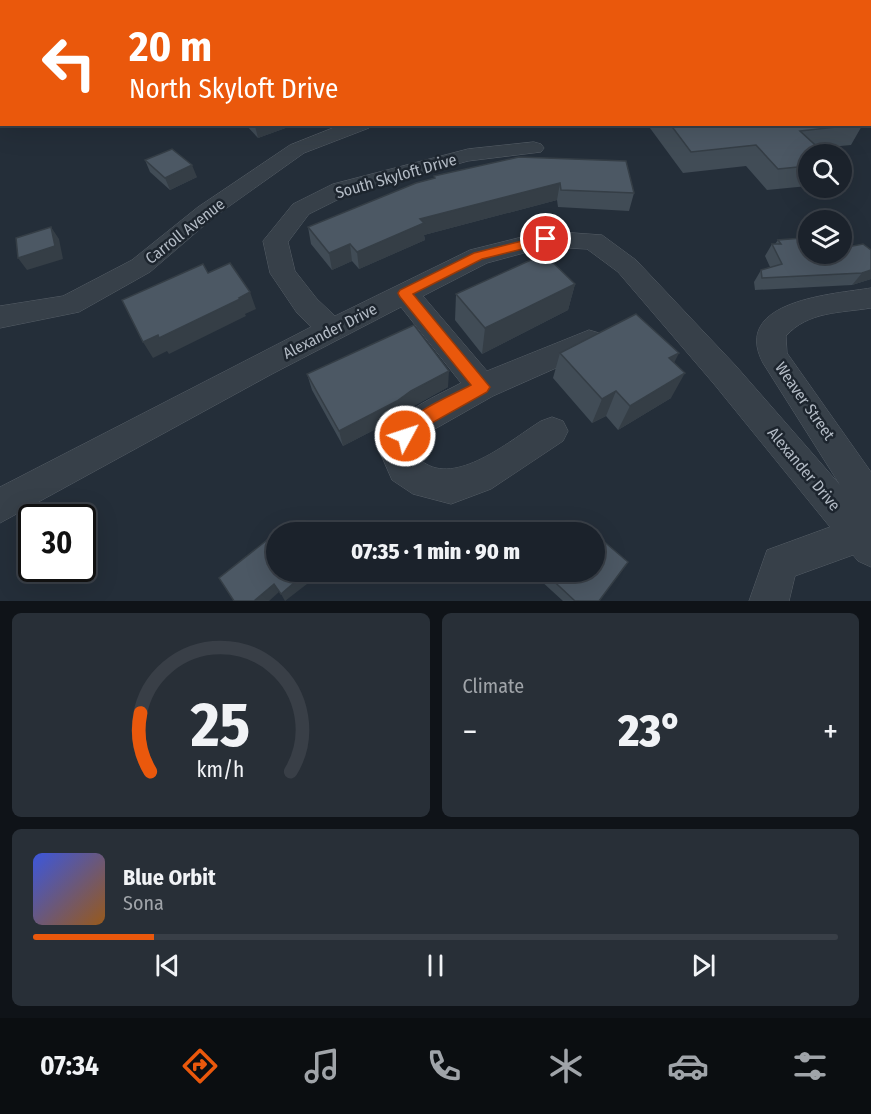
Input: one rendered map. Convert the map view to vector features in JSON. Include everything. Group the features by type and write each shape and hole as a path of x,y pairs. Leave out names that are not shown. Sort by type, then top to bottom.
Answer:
{"street":[{"path":"551,0 605,0"},
{"name":"Carroll Avenue","path":"0,316 69,305 141,266 206,212 297,149 357,126"},
{"name":"South Skyloft Drive","path":"332,330 307,306 283,273 274,241 301,209 341,189 417,167 468,155 534,148"},
{"name":"Alexander Drive","path":"0,506 332,330 478,256 546,239 593,241 634,274 725,375 865,542"},
{"path":"405,293 482,387"},
{"name":"Weaver Street","path":"865,542 864,510 860,485 802,394 773,355 771,333 782,319 812,307 871,298"},
{"path":"552,431 479,478 451,487 425,482 404,469 395,448 415,424 482,387 589,341"},
{"path":"769,601 780,563 865,542"}],"building":[{"path":"672,126 845,126 800,131 814,144 798,144 798,167 778,169 756,145 691,152"},
{"path":"172,149 192,165 165,178 145,160"},
{"path":"519,157 626,161 634,193 561,190 560,183 420,219 424,223 357,252 350,244 329,253 308,227 416,183 435,178 434,176"},
{"path":"51,227 55,246 18,258 16,238"},
{"path":"798,238 798,264 852,264 852,246 863,244 871,250 871,270 862,273 762,278 761,270 782,264 772,244 781,244 778,240"},
{"path":"544,254 575,284 485,328 456,294"},
{"path":"230,263 250,292 159,338 158,335 143,342 122,300 203,264 208,273"},
{"path":"636,314 679,353 669,358 685,373 630,406 616,391 602,399 560,353"},
{"path":"414,325 449,371 339,431 307,374"},
{"path":"266,541 266,582 295,582 281,594 274,584 254,601 234,601 219,578"},
{"path":"605,542 628,562 599,601 575,601 555,582 605,582"}],"route":[{"path":"405,436 415,424 482,387 405,293 478,256 546,239"}]}
